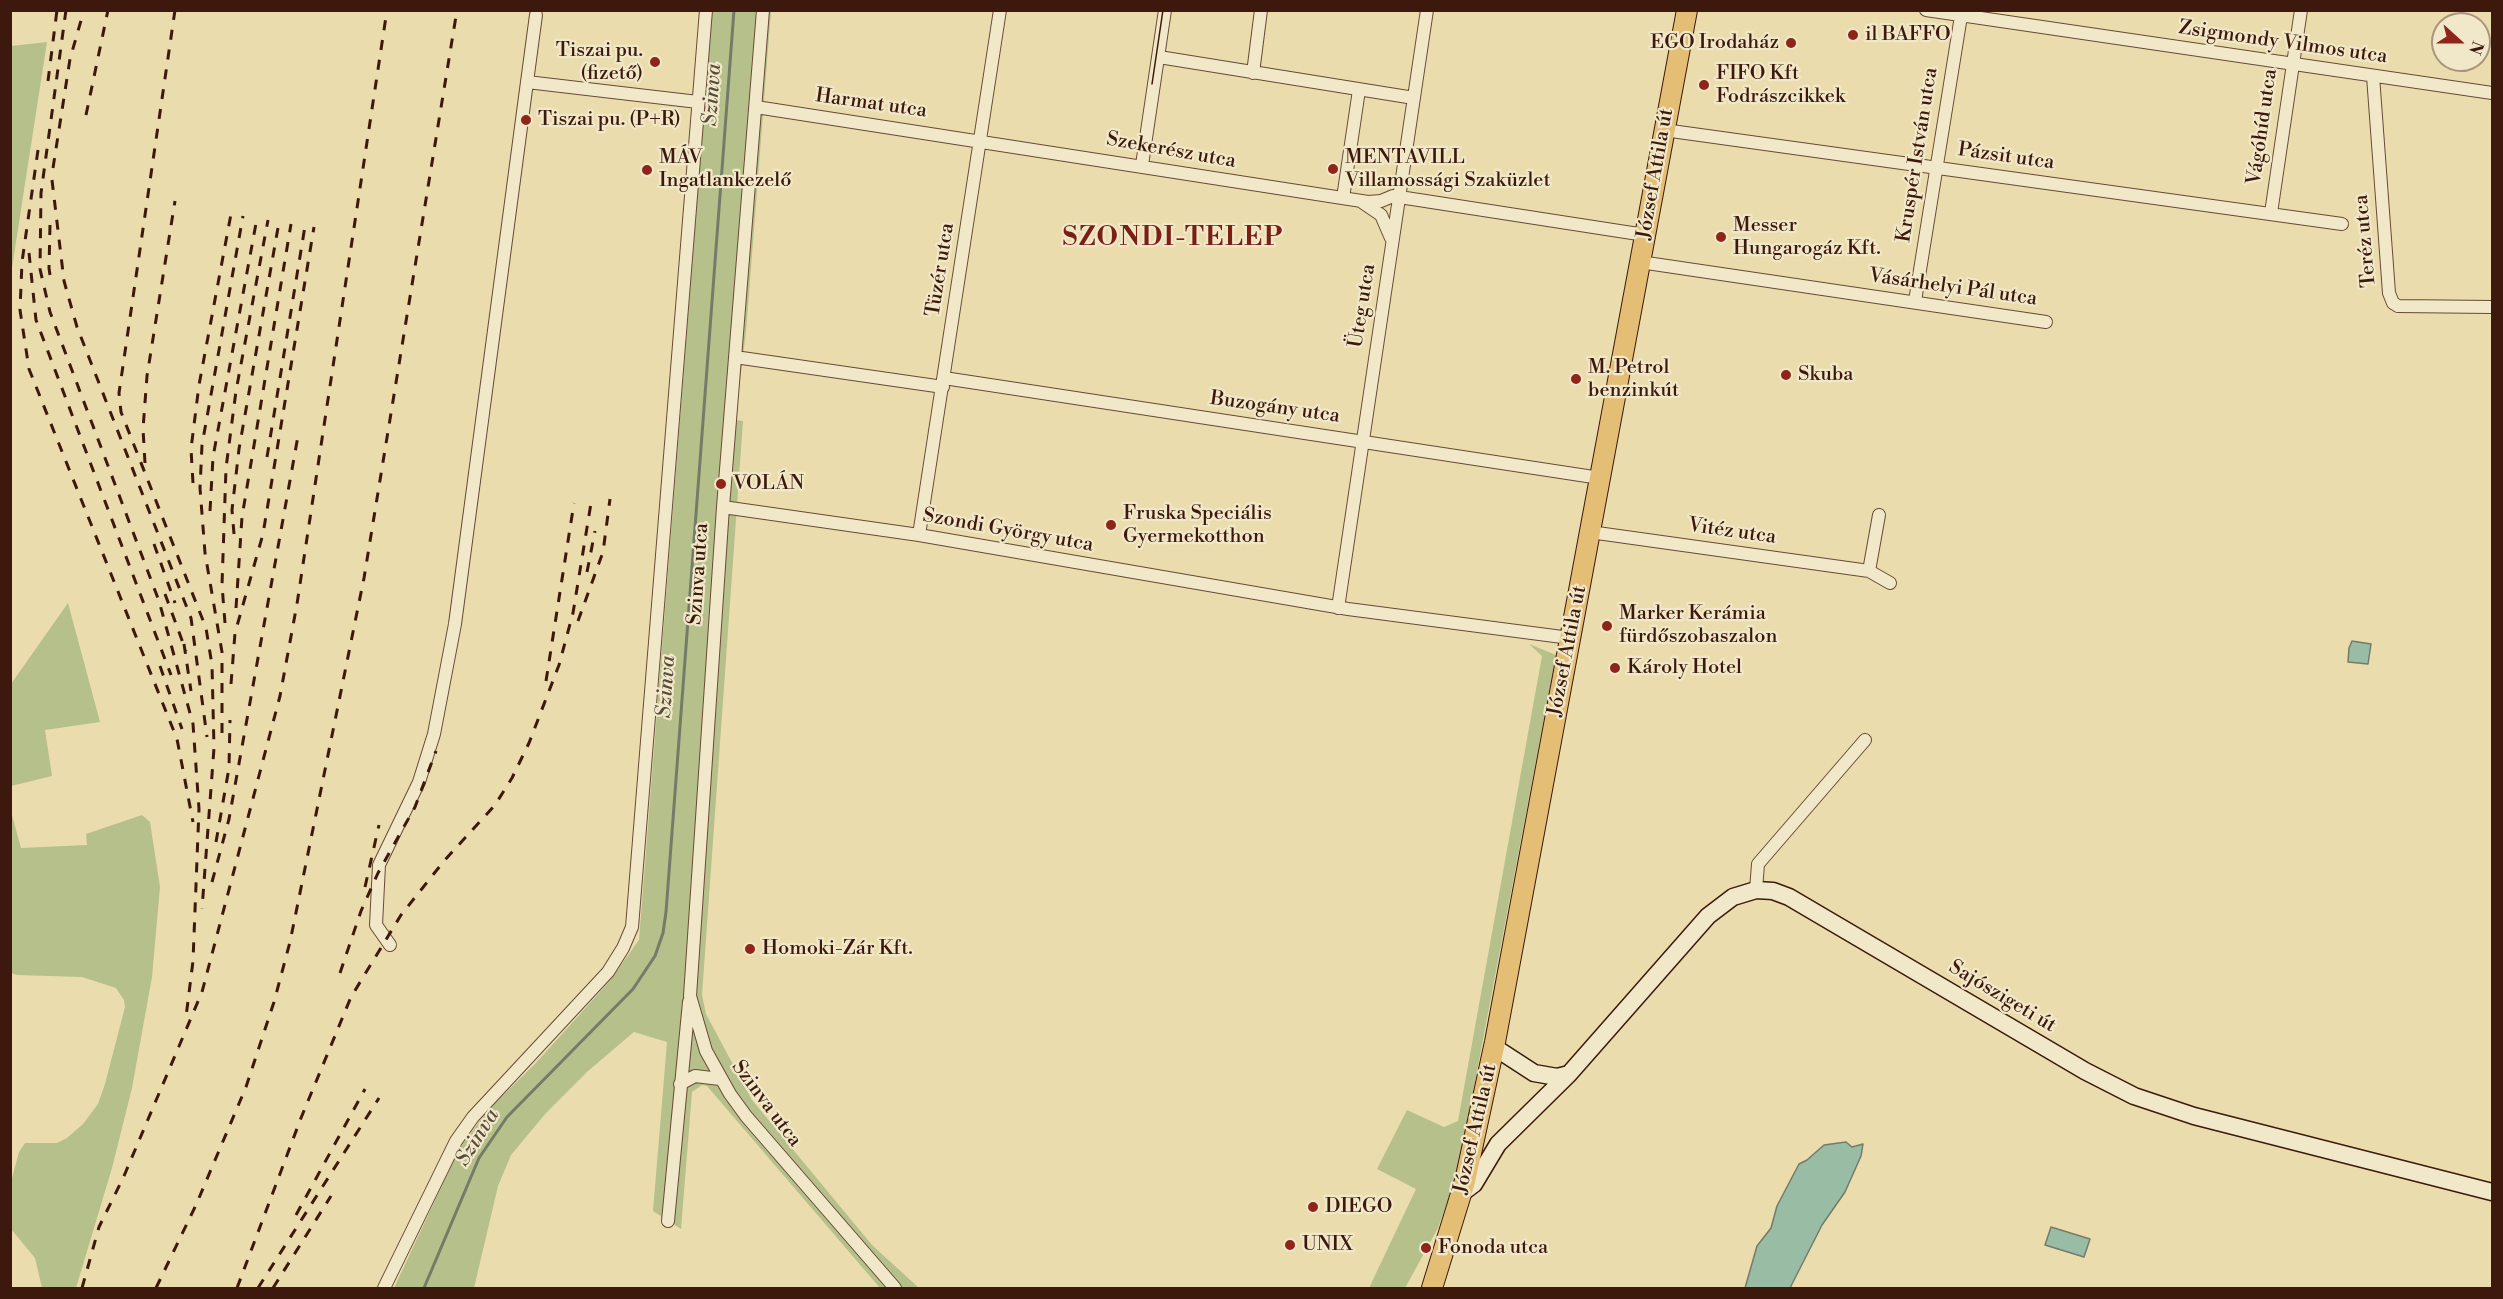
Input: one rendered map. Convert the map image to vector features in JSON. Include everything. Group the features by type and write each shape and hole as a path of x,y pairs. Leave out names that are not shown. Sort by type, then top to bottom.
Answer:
{"main road":[{"name":"József Attila út","path":"1432,1288 1462,1193 1494,1047 1687,10"},
{"path":"1462,1193 1474,1184 1491,1152 1532,1108 1569,1074 1708,916 1733,897 1756,890"},
{"name":"Sajószigeti út","path":"1756,890 1773,891 1789,897 2085,1071 2134,1096 2194,1116 2493,1192"},
{"path":"1494,1047 1534,1073 1557,1077 1569,1074"},
{"path":"1532,1108 1539,1089 1534,1073"},
{"path":"1422,1288 1442,1258"},
{"path":"1442,1258 1444,1288"}],"street":[{"name":"Szinva utca","path":"384,1288 456,1141 473,1117 608,972 629,937 634,916 706,10"},
{"name":"Szinva utca","path":"763,10 723,507 690,996 706,1051 720,1079 746,1116 895,1288"},
{"name":"Tüzér utca","path":"919,535 1000,10"},
{"path":"1142,165 1165,10"},
{"path":"1253,73 1261,10"},
{"name":"Üteg utca","path":"1338,608 1427,10"},
{"name":"Zsigmondy Vilmos utca","path":"1926,10 2493,93"},
{"name":"Vágóhíd utca","path":"2271,213 2301,10"},
{"path":"390,945 376,925 379,865 419,782 434,734 452,644 536,15"},
{"name":"Kruspér István utca","path":"1915,301 1961,16"},
{"path":"1159,57 1414,98"},
{"name":"Teréz utca","path":"2373,76 2389,293 2393,303 2398,306 2493,307"},
{"path":"527,82 698,102"},
{"path":"1349,199 1359,90"},
{"name":"Harmat utca","path":"756,107 981,140"},
{"name":"Pázsit utca","path":"1664,130 2342,224"},
{"name":"Szekerész utca","path":"981,140 1349,199 1377,202 1393,196 1645,235"},
{"name":"Szekerész utca","path":"1349,199 1370,206 1384,219 1390,230 1391,248"},
{"name":"Vásárhelyi Pál utca","path":"1640,262 2046,322"},
{"name":"Buzogány utca","path":"735,357 1362,440 1600,478"},
{"name":"Szondi György utca","path":"723,507 919,535 1338,608 1570,638"},
{"path":"1869,571 1878,515"},
{"name":"Vitéz utca","path":"1590,532 1869,571 1890,583"},
{"path":"1756,890 1758,864 1865,740"},
{"path":"668,1221 690,996"},
{"path":"680,1084 695,1076 720,1079"}],"shaded area":[{"path":"712,11 771,11 746,332 735,420 743,421 702,995 706,1014 752,1100 872,1245 919,1288 880,1288 707,1086 702,1085 692,1092 681,1229 653,1211 667,1042 634,1032 588,1071 546,1113 511,1155 498,1186 474,1288 394,1288 459,1149 488,1110 534,1065 608,983 639,940"},
{"path":"47,42 11,274 11,46"},
{"path":"68,603 100,722 45,730 52,776 11,786 11,684"},
{"path":"2352,641 2371,644 2368,664 2348,662"},
{"path":"1529,644 1556,655 1458,1171 1438,1228 1405,1288 1369,1288 1416,1189 1377,1169 1407,1110 1444,1127 1458,1121 1542,656"},
{"path":"10,808 21,848 87,845 86,834 142,815 150,822 160,887 152,977 132,1088 112,1168 76,1288 42,1288 35,1258 11,1229 11,1182 19,1152 25,1143 57,1143 67,1138 83,1124 98,1104 125,1007 124,1000 116,988 82,977 11,973"},
{"path":"1846,1142 1852,1147 1863,1144 1861,1156 1845,1192 1822,1225 1790,1288 1745,1288 1757,1246 1771,1228 1777,1206 1799,1164 1824,1145"},
{"path":"2051,1227 2090,1239 2084,1257 2045,1245"}],"waterway":[{"name":"Szinva","path":"424,1288 479,1158 507,1117 633,989 655,956 663,933 734,10"}],"tram line":[{"path":"1152,84 1163,10"}],"railway":[{"path":"48,81 57,10"},
{"path":"66,10 41,193 40,269 50,312 159,601 193,724 199,809 193,961 186,1017"},
{"path":"53,168 70,59 84,10"},
{"path":"86,115 108,10"},
{"path":"175,10 119,393 121,412 206,628 212,665 214,748 202,909"},
{"path":"82,1288 99,1227 124,1176 202,992 280,696 297,604 387,10"},
{"path":"156,1288 196,1205 246,1087 274,1002 290,942 364,578 457,10"},
{"path":"38,150 22,262 20,310 29,369 177,739 193,822"},
{"path":"52,180 64,281 77,327 191,618 207,737"},
{"path":"145,463 143,429 147,376 175,201"},
{"path":"193,483 191,449 199,385 231,214"},
{"path":"222,733 222,652 205,553 200,488 202,445 243,216"},
{"path":"210,511 213,457 257,218"},
{"path":"225,623 222,585 226,468 236,391 268,220"},
{"path":"234,534 232,510 239,449 279,222"},
{"path":"236,608 242,517 291,224"},
{"path":"50,225 51,282"},
{"path":"267,457 305,226"},
{"path":"231,684 235,633 263,534 314,227"},
{"path":"29,253 36,320 171,675"},
{"path":"212,882 229,819 298,436"},
{"path":"237,1288 301,1118 351,997 401,915 444,861 495,805 512,778 529,743 559,665 573,613 592,497"},
{"path":"578,621 603,552 610,499"},
{"path":"546,681 574,503"},
{"path":"587,572 595,531"},
{"path":"154,544 175,603"},
{"path":"165,594 186,651"},
{"path":"184,644 191,691"},
{"path":"160,666 182,729"},
{"path":"216,842 229,768 230,720"},
{"path":"340,973 361,911 378,873 415,807 436,751"},
{"path":"365,887 379,825"},
{"path":"296,1215 365,1089"},
{"path":"258,1288 379,1098"},
{"path":"273,1288 331,1196"}],"place":[{"name":"il BAFFO","path":"1853,35"},
{"name":"EGO Irodaház","path":"1791,43"},
{"name":"Tiszai pu. (fizető)","path":"655,62"},
{"name":"FIFO Kft Fodrászcikkek","path":"1704,85"},
{"name":"Tiszai pu. (P+R)","path":"526,120"},
{"name":"MENTAVILL Villamossági Szaküzlet","path":"1333,169"},
{"name":"MÁV Ingatlankezelő","path":"647,170"},
{"name":"Messer Hungarogáz Kft.","path":"1721,237"},
{"name":"Skuba","path":"1786,375"},
{"name":"M. Petrol benzinkút","path":"1576,379"},
{"name":"VOLÁN","path":"721,484"},
{"name":"Fruska Speciális Gyermekotthon","path":"1111,525"},
{"name":"Marker Kerámia fürdőszobaszalon","path":"1607,626"},
{"name":"Károly Hotel","path":"1615,668"},
{"name":"Homoki-Zár Kft.","path":"750,949"},
{"name":"DIEGO","path":"1313,1207"},
{"name":"UNIX","path":"1290,1245"},
{"name":"Fonoda utca","path":"1426,1248"}],"district":[{"name":"SZONDI-TELEP","path":"1173,239"}]}
